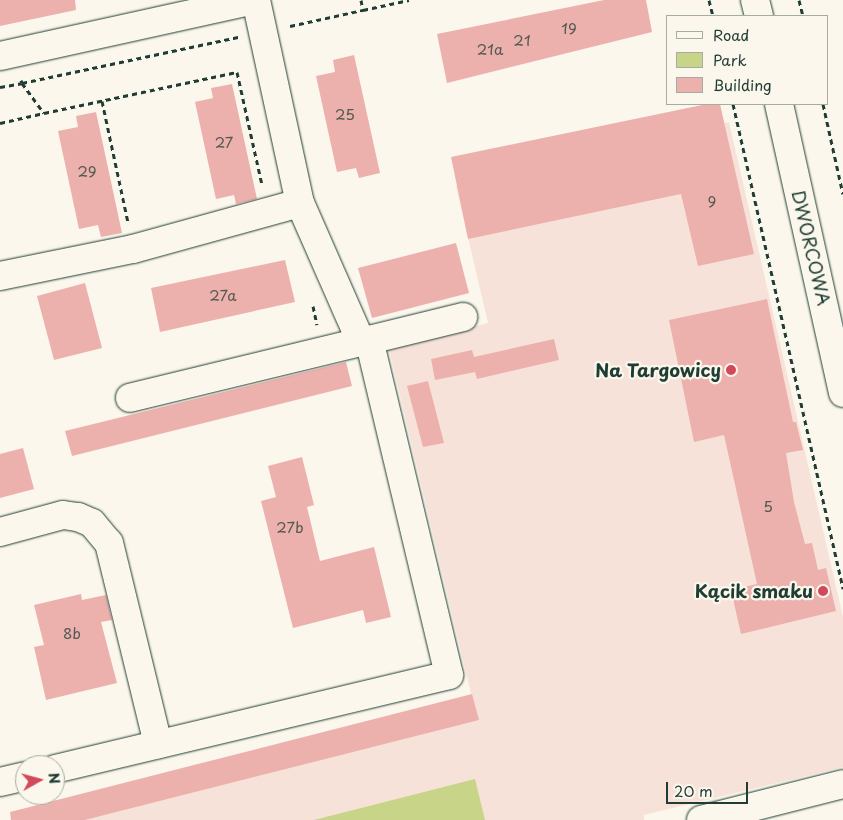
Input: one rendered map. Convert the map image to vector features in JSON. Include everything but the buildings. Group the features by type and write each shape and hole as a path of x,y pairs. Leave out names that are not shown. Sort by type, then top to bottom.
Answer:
{"street":[{"path":"0,56 255,0 300,203 364,340 449,675 65,767"},
{"path":"755,0 759,15"},
{"name":"DWORCOWA","path":"778,105 843,393"},
{"path":"0,276 133,248 300,203"},
{"path":"130,398 463,317"},
{"path":"0,532 63,516 78,517 92,522 109,543 158,744"},
{"path":"0,782 15,778"},
{"path":"701,820 843,784"}],"path":[{"path":"361,0 363,10 409,0"},
{"path":"709,0 713,15"},
{"path":"799,0 803,15"},
{"path":"0,123 237,72 268,212"},
{"path":"0,88 22,83 44,113"},
{"path":"102,101 133,248"},
{"path":"733,105 843,589"},
{"path":"823,105 843,194"}],"shaded area":[{"path":"729,122 843,617 843,767 644,815 644,820 85,820 477,719 389,349 488,323 456,186"}],"green space":[{"path":"475,779 485,820 314,820"}],"place":[{"name":"Na Targowicy","path":"731,370"},
{"name":"Kącik smaku","path":"823,591"}]}
